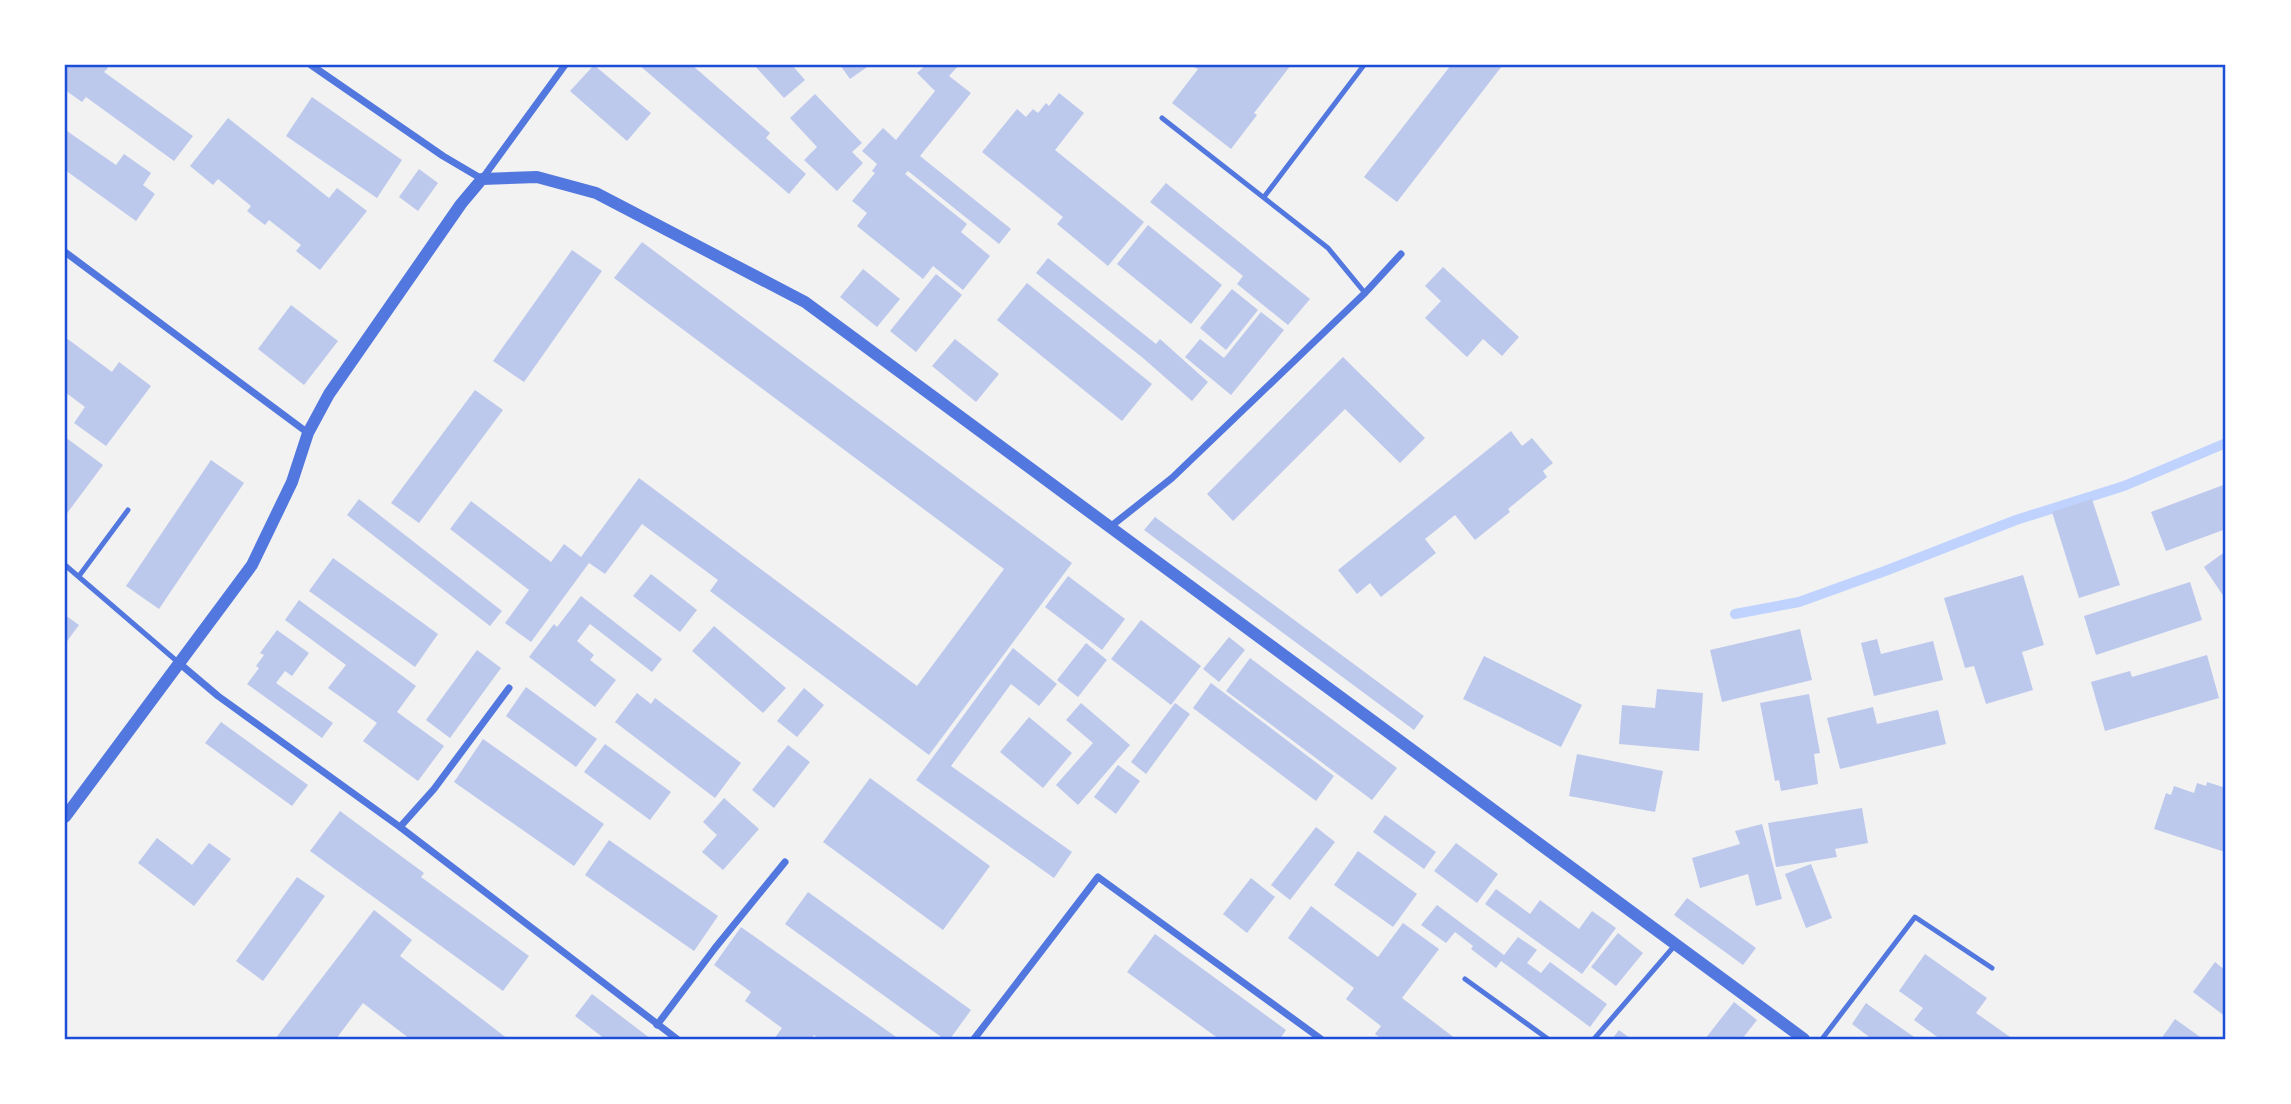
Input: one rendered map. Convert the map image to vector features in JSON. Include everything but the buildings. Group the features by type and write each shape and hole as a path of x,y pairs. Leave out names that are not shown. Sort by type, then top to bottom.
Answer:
{"street":[{"path":"312,65 443,156 482,179 537,177 596,193 805,302 1804,1039"},
{"path":"65,817 252,565 292,482 308,433 337,383 461,204 565,65"},
{"path":"65,252 308,433"},
{"path":"1110,527 1172,478 1401,254"},
{"path":"179,663 218,696 400,827 677,1039"},
{"path":"400,827 434,789 509,688"},
{"path":"657,1024 785,862"},
{"path":"974,1039 1098,877 1321,1039"}],"lane":[{"path":"1264,197 1364,65"},
{"path":"1162,118 1328,248 1364,293"},
{"path":"79,576 128,510"},
{"path":"65,565 179,663"},
{"path":"1822,1039 1915,917 1992,968"},
{"path":"1594,1039 1676,944"},
{"path":"1465,979 1549,1039"}],"waterway":[{"path":"1735,614 1799,602 2016,520 2124,486 2226,443"}]}
